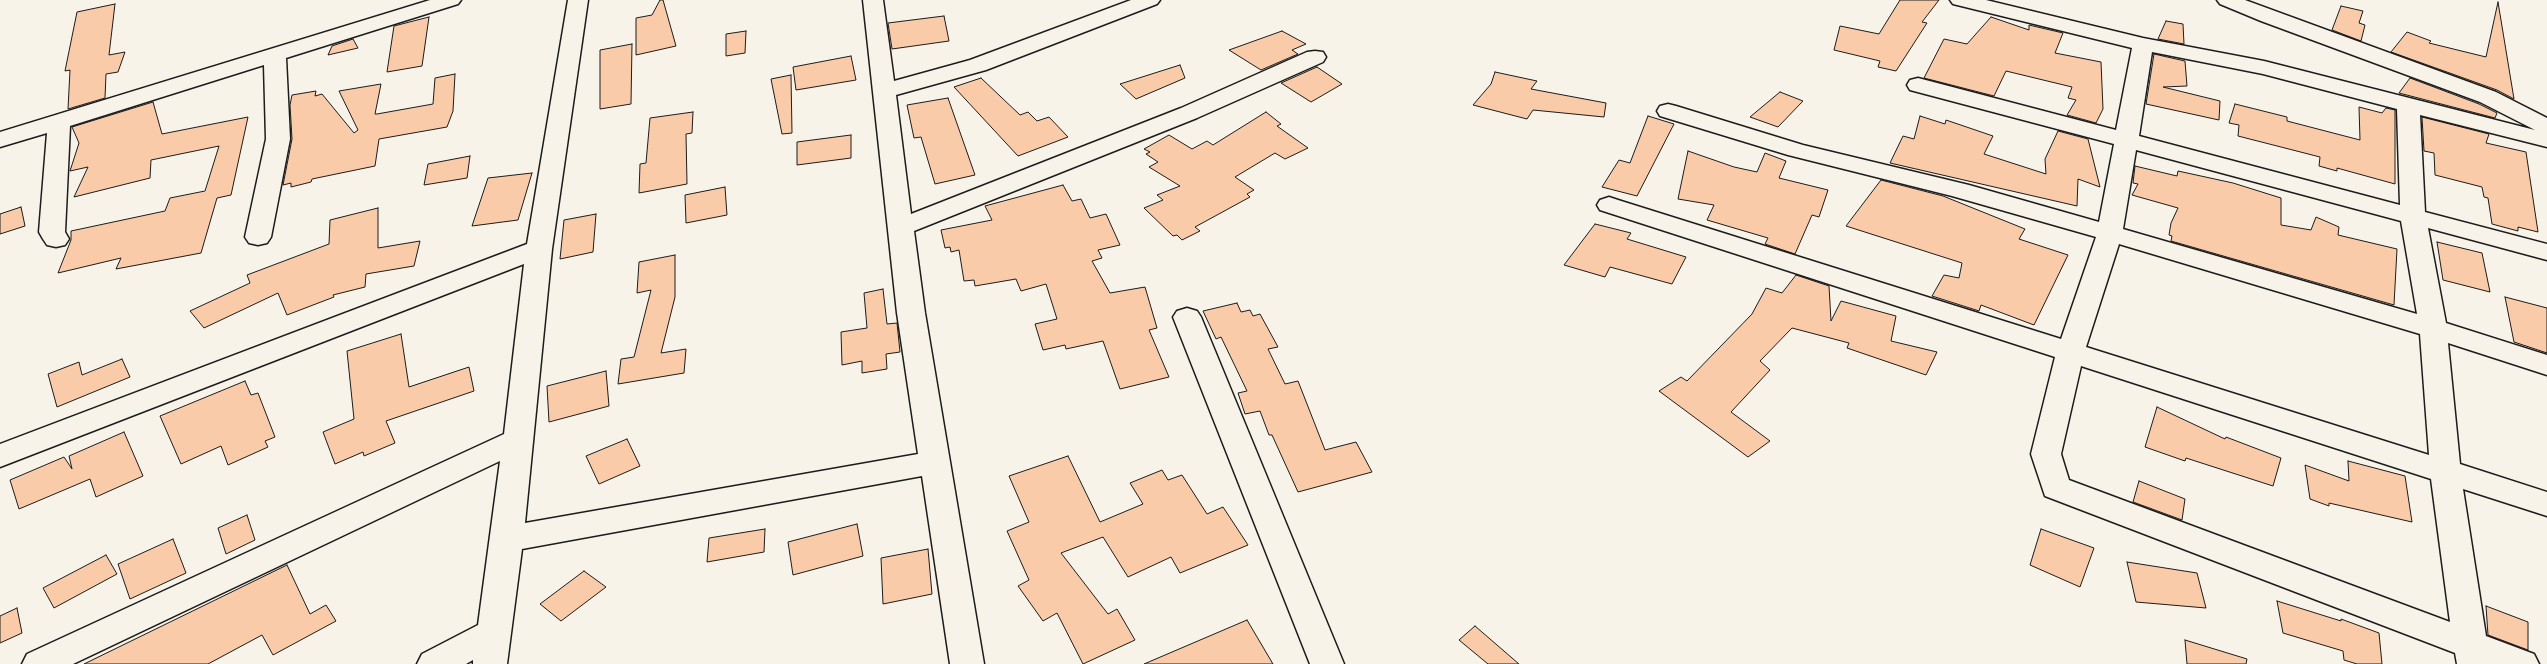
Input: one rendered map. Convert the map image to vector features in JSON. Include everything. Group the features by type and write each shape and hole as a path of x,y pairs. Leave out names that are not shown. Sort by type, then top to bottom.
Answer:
{"street":[{"path":"0,140 451,0"},
{"path":"434,664 492,649 507,539 539,249 578,0"},
{"path":"873,0 911,312 967,664"},
{"path":"884,91 978,65 1150,0"},
{"path":"1960,0 2143,44 2264,68 2547,140"},
{"path":"2227,0 2268,17 2488,97 2547,127"},
{"path":"2143,44 2110,233 2070,352 2046,454 2056,488 2472,655 2522,664"},
{"path":"258,237 278,139 275,56"},
{"path":"901,226 1190,113 1315,56"},
{"path":"1918,85 2126,142 2547,252"},
{"path":"2408,105 2413,217 2433,329 2446,471 2472,655"},
{"path":"1668,112 1796,150 1960,190 2110,233 2355,304 2547,366"},
{"path":"56,239 52,232 59,122"},
{"path":"1609,205 2547,504"},
{"path":"0,456 539,249"},
{"path":"1186,317 1326,664"},
{"path":"39,664 518,440"},
{"path":"507,539 935,462"}],"building":[{"path":"660,0 663,0 676,46 636,55 636,18 652,15"},
{"path":"1900,0 1939,0 1922,22 1927,23 1896,71 1878,67 1880,61 1834,50 1840,26 1879,34"},
{"path":"2498,2 2514,99 2497,90 2391,52 2407,32 2431,41 2429,43 2486,57"},
{"path":"115,4 109,55 125,52 118,72 106,74 105,98 68,109 70,70 65,71 77,12"},
{"path":"2341,6 2363,11 2359,23 2365,25 2361,41 2332,30"},
{"path":"944,16 949,41 892,49 888,23"},
{"path":"429,17 422,66 387,72 394,26"},
{"path":"1991,17 2029,30 2029,25 2063,33 2055,53 2101,62 2103,109 2096,123 2067,115 2076,100 2068,98 2072,87 2006,71 1994,96 1924,78 1944,39 1967,44"},
{"path":"2166,21 2183,24 2184,44 2158,39"},
{"path":"746,31 745,53 726,56 726,34"},
{"path":"1282,31 1306,44 1292,50 1298,54 1261,70 1229,50"},
{"path":"353,39 358,48 328,55 332,46"},
{"path":"632,44 631,104 600,109 600,50"},
{"path":"2154,54 2185,61 2187,86 2163,87 2220,101 2219,120 2146,104"},
{"path":"851,56 856,80 796,90 793,67"},
{"path":"1180,65 1185,78 1136,99 1120,84"},
{"path":"1317,67 1342,84 1311,102 1281,83"},
{"path":"1495,72 1537,81 1531,89 1606,103 1604,117 1533,110 1527,119 1473,105 1491,84"},
{"path":"455,74 453,111 447,127 379,139 375,166 312,179 311,182 291,187 291,183 283,185 292,139 290,105 292,95 316,91 315,96 322,94 354,133 358,130 339,91 381,84 375,114 377,114 433,104 435,78"},
{"path":"791,75 792,133 782,134 771,79"},
{"path":"981,78 1020,115 1028,112 1037,121 1049,117 1068,137 1018,156 954,87"},
{"path":"2410,78 2479,104 2497,113 2495,118 2399,93"},
{"path":"1780,92 1803,101 1778,127 1750,117"},
{"path":"948,98 975,175 935,184 921,137 914,138 907,105"},
{"path":"153,102 162,134 248,117 231,195 217,198 201,253 116,269 121,258 58,273 71,240 71,231 165,211 170,198 205,191 219,146 151,160 150,178 74,197 88,167 70,171 79,143 72,127"},
{"path":"2235,104 2287,117 2287,121 2360,140 2359,107 2382,113 2386,108 2395,110 2395,184 2337,168 2337,171 2319,166 2320,157 2238,136 2239,125 2229,123"},
{"path":"693,112 692,133 686,134 687,184 639,193 640,164 646,163 650,118"},
{"path":"1266,112 1281,124 1277,126 1308,148 1285,159 1275,153 1235,177 1254,190 1247,194 1250,197 1195,227 1200,231 1182,240 1177,235 1173,236 1144,208 1163,200 1157,195 1180,186 1149,167 1158,162 1146,154 1150,152 1144,149 1169,135 1192,149 1207,141 1213,145"},
{"path":"1648,116 1674,124 1637,196 1602,187 1619,160 1630,163"},
{"path":"1920,116 1945,124 1946,120 1993,136 1984,154 2046,174 2045,159 2058,131 2088,139 2100,187 2078,179 2077,206 1890,163 1903,136 1914,139"},
{"path":"2422,117 2489,134 2486,143 2526,152 2538,232 2518,227 2518,231 2492,224 2488,198 2484,197 2482,187 2435,175 2434,153 2424,151"},
{"path":"851,135 851,158 797,165 797,142"},
{"path":"1688,151 1734,167 1757,172 1765,153 1786,161 1779,178 1828,190 1819,217 1812,215 1795,254 1765,244 1768,238 1707,220 1714,205 1678,199"},
{"path":"470,156 467,178 424,185 428,164"},
{"path":"2135,166 2177,176 2178,171 2233,183 2281,198 2281,225 2311,230 2316,217 2339,227 2338,235 2397,249 2394,305 2171,241 2172,236 2169,235 2171,223 2178,208 2132,195 2138,184 2133,183"},
{"path":"532,173 518,220 472,226 488,178"},
{"path":"1881,180 1943,196 2025,229 2019,239 2068,255 2034,325 1981,305 1979,311 1932,296 1944,275 1959,278 1962,263 1846,226"},
{"path":"1063,185 1072,201 1081,199 1090,218 1106,214 1120,245 1098,250 1102,258 1092,261 1110,293 1145,287 1157,328 1149,330 1169,377 1120,389 1103,341 1066,349 1065,345 1043,350 1035,324 1057,319 1046,284 1021,291 1016,279 975,286 974,280 964,281 959,250 951,252 950,247 945,248 941,230 992,220 985,206"},
{"path":"725,187 727,215 686,223 685,195"},
{"path":"21,207 25,226 0,234 0,214"},
{"path":"378,208 378,248 420,241 414,266 366,274 365,287 333,295 334,297 287,315 278,293 204,328 190,311 250,283 247,275 329,244 330,220"},
{"path":"596,214 593,252 560,259 564,220"},
{"path":"1595,224 1631,233 1627,239 1686,257 1672,284 1610,267 1605,277 1564,265"},
{"path":"2437,242 2482,253 2490,292 2443,280"},
{"path":"675,255 675,297 661,353 686,349 684,373 618,384 621,359 634,357 651,290 637,293 639,262"},
{"path":"1796,275 1829,286 1831,321 1841,301 1896,316 1891,341 1937,352 1926,375 1847,348 1849,343 1792,328 1760,361 1770,370 1731,412 1770,441 1748,457 1659,391 1681,377 1687,381 1752,314 1766,288 1782,293"},
{"path":"883,289 887,324 897,323 900,352 886,354 887,369 862,373 862,361 842,365 841,332 867,328 864,293"},
{"path":"2505,297 2547,308 2547,353 2514,342"},
{"path":"1237,303 1241,312 1250,310 1253,316 1260,314 1278,347 1268,349 1285,384 1298,381 1325,450 1356,442 1372,472 1298,492 1272,435 1269,435 1260,411 1245,414 1238,393 1247,391 1221,337 1216,339 1203,311"},
{"path":"401,334 409,387 469,367 474,391 386,421 395,443 364,456 363,452 335,464 323,432 354,419 347,351"},
{"path":"122,359 130,377 57,407 48,374 79,362 82,375"},
{"path":"606,371 609,406 549,422 547,386"},
{"path":"245,381 251,395 258,393 275,437 265,441 268,447 228,465 221,446 181,464 160,416"},
{"path":"2157,407 2225,439 2226,437 2281,458 2273,486 2186,458 2185,461 2145,447"},
{"path":"124,432 143,476 96,497 90,479 19,509 10,480 64,457 72,469 69,456"},
{"path":"627,439 640,466 599,484 586,456"},
{"path":"1068,456 1100,522 1143,504 1130,483 1162,470 1168,480 1182,475 1207,514 1223,507 1248,545 1180,573 1171,557 1128,577 1103,537 1061,553 1108,614 1117,609 1135,640 1083,664 1057,613 1043,621 1018,586 1029,580 1007,531 1029,522 1009,476"},
{"path":"2348,461 2405,476 2412,522 2329,503 2329,506 2310,499 2305,465 2349,481"},
{"path":"2139,481 2185,499 2182,520 2133,502"},
{"path":"247,515 255,540 226,554 218,528"},
{"path":"857,524 863,556 793,575 788,542"},
{"path":"765,529 764,552 707,562 709,538"},
{"path":"2041,529 2094,548 2080,587 2030,565"},
{"path":"173,539 186,573 130,599 118,564"},
{"path":"928,549 932,594 883,604 881,558"},
{"path":"106,555 117,574 54,608 43,588"},
{"path":"2127,562 2197,573 2206,608 2136,602"},
{"path":"287,565 310,614 326,605 336,621 273,655 262,635 208,664 84,664"},
{"path":"584,571 606,587 561,621 540,604"},
{"path":"2277,601 2341,621 2341,619 2379,633 2382,664 2357,664 2344,660 2343,651 2283,633"},
{"path":"2486,606 2528,622 2528,650 2488,635"},
{"path":"17,608 22,633 0,643 0,616"},
{"path":"1247,620 1273,664 1144,664"},
{"path":"1475,626 1519,664 1488,664 1459,640"},
{"path":"2185,640 2247,659 2246,664 2187,664"}]}
